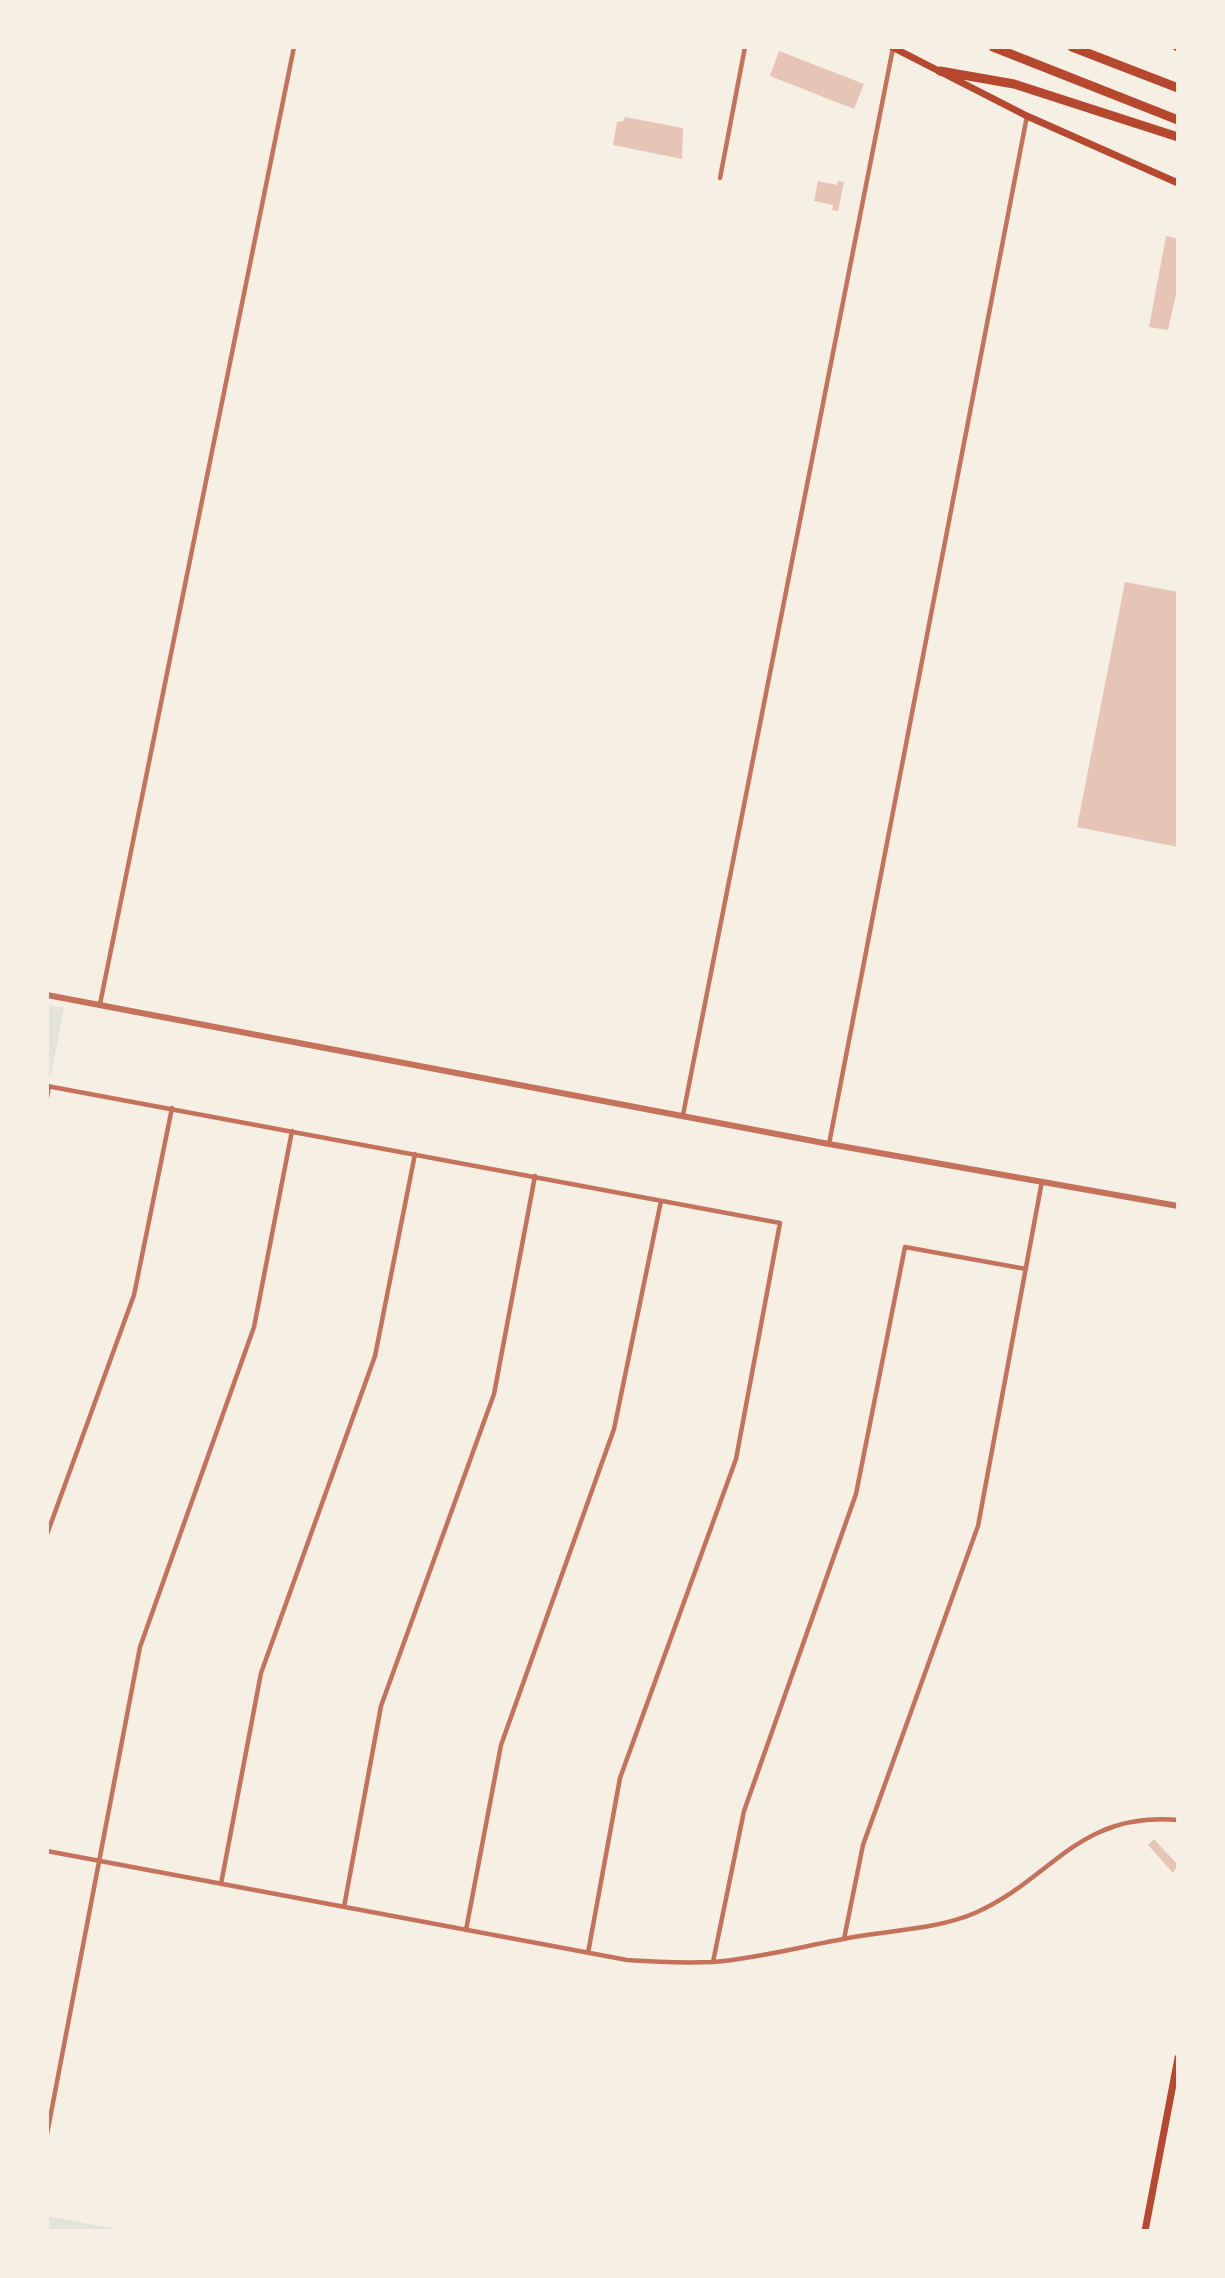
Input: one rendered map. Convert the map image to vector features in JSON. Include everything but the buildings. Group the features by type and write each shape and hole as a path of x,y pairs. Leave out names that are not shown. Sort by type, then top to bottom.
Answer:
{"highway":[{"path":"993,47 1178,120"},
{"path":"1072,47 1178,88"},
{"path":"940,71 1014,84 1178,137"}],"main road":[{"path":"892,47 1027,116 1178,183"},
{"path":"1145,2231 1178,2058"}],"street":[{"path":"100,1004 294,47"},
{"path":"720,178 745,47"},
{"path":"683,1115 892,47"},
{"path":"829,1144 1027,116"},
{"path":"47,995 829,1144 1178,1206"},
{"path":"47,1098 48,1086 780,1223 736,1459 620,1778 588,1953"},
{"path":"47,1534 134,1295 172,1108"},
{"path":"47,2134 139,1647 254,1327 292,1131"},
{"path":"221,1884 261,1673 375,1356 415,1154"},
{"path":"344,1907 381,1706 494,1394 535,1176"},
{"path":"844,1939 863,1845 978,1526 1042,1181"},
{"path":"466,1930 501,1745 614,1429 661,1201"},
{"path":"713,1962 744,1811 856,1494 905,1247 1026,1269"},
{"path":"47,1851 588,1953 647,1961 713,1962 920,1926 974,1913 1007,1895 1063,1851 1093,1834 1138,1821 1178,1820"}],"shaded area":[{"path":"47,1005 64,1008 51,1075 47,1074"},
{"path":"47,2216 127,2231 47,2231"}]}
